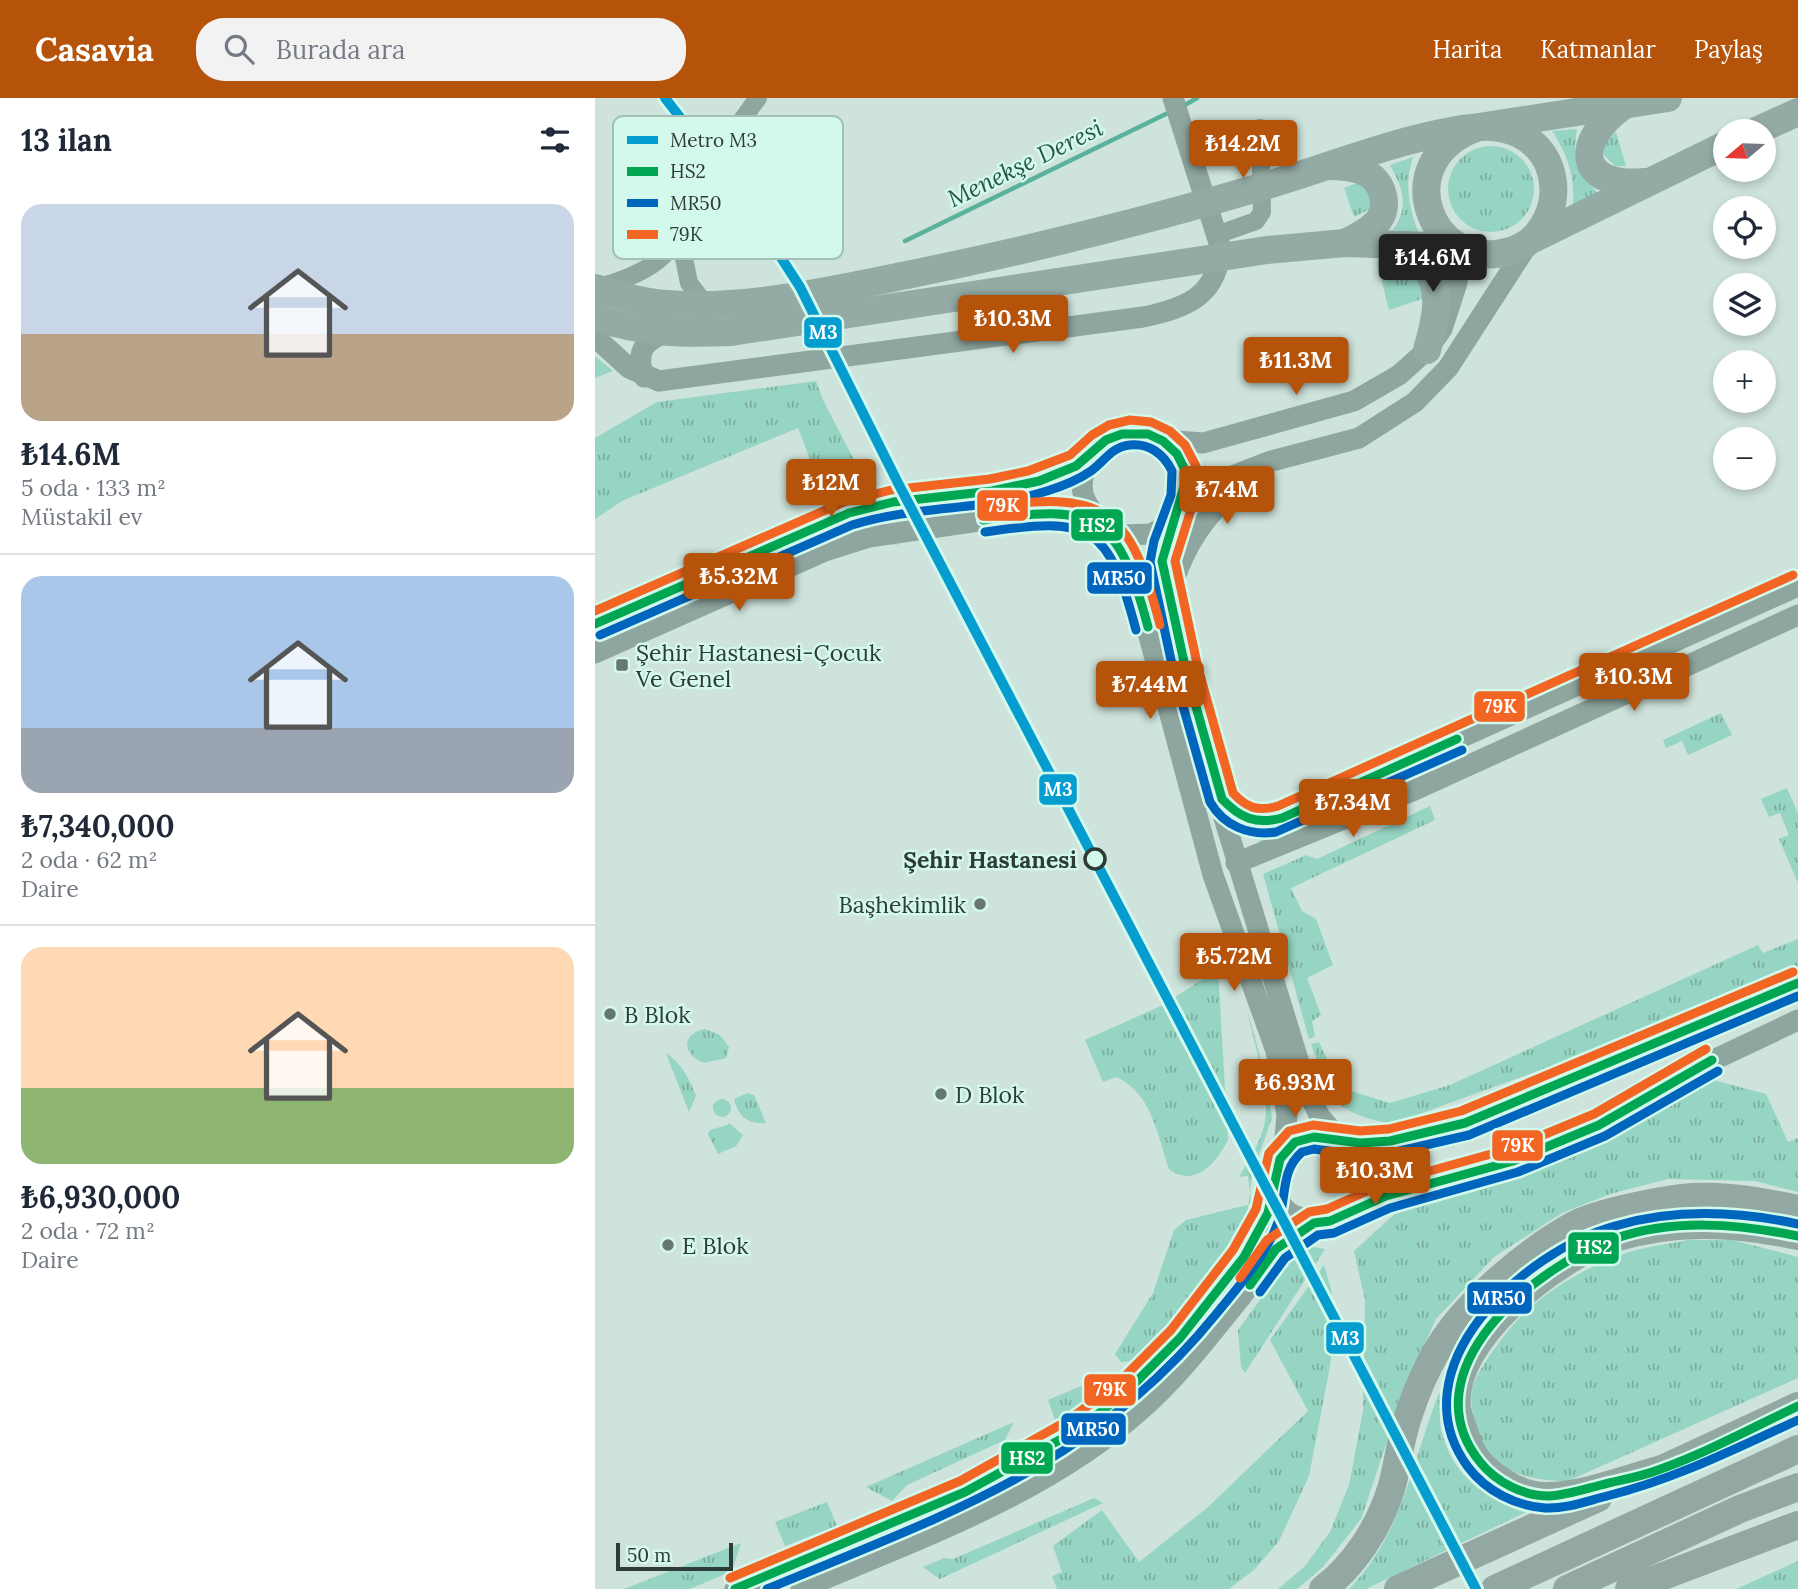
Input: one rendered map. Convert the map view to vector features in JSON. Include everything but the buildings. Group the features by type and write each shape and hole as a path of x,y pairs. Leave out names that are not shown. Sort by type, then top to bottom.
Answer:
{"highway":[{"path":"1323,1589 1353,1560 1377,1523 1390,1491 1408,1417 1437,1349 1466,1312 1523,1261 1576,1224 1630,1209 1693,1198 1752,1200 1798,1209"},
{"path":"1662,1469 1565,1494 1541,1496 1511,1486 1494,1476 1475,1460 1457,1406 1463,1371 1481,1338 1521,1292 1565,1262 1613,1239 1665,1227 1700,1223 1750,1226 1798,1236"},
{"path":"1398,1589 1798,1406"},
{"path":"1495,1589 1798,1449"},
{"path":"1567,1589 1740,1509 1798,1487"},
{"path":"1629,1589 1798,1525"},
{"path":"1662,1577 1690,1573 1798,1539"}],"main road":[{"path":"595,317 635,329 665,333 731,332 959,264 1064,239 1333,166 1432,136 1668,98"},
{"path":"1622,106 1596,128 1588,146 1591,165 1605,179 1623,184 1648,182"},
{"path":"1776,122 1798,112"},
{"path":"1530,241 1544,225 1553,205 1554,184 1548,164 1537,146 1520,133 1500,127 1479,127 1460,133 1444,145 1432,161 1426,180 1426,200 1432,219 1444,236 1460,247 1478,254 1496,255 1514,250 1713,151"},
{"path":"1333,166 1367,173 1378,183 1385,201 1380,219 1368,231 1345,243"},
{"path":"596,288 665,304 820,304 1081,280 1197,259 1345,243 1460,247"},
{"path":"1403,245 1427,267 1438,294 1437,314 1427,350"}],"street":[{"path":"744,116 758,98"},
{"path":"595,337 618,360 645,377 659,381 1168,312 1190,303 1209,287 1219,270 1219,234 1173,98"},
{"path":"1219,234 1256,221 1262,212 1261,128"},
{"path":"595,653 861,540 1028,514 1079,519 1121,535 1151,534 1175,517 1192,497 1212,484 1240,471 1359,438 1415,402 1448,368 1530,241"},
{"path":"1163,440 1203,443 1342,405 1392,380 1427,350 1442,329 1451,309 1460,247"},
{"path":"596,288 644,270 656,259"},
{"path":"684,259 689,283 705,304"},
{"path":"645,377 639,358 641,350 645,343 665,333"},
{"path":"735,1589 955,1495 1051,1448 1113,1405 1170,1350 1241,1259 1264,1224 1271,1206 1287,1115 1276,1051 1213,875 1131,569 1107,529 1095,519 1086,504 1083,472 1089,457 1100,444 1115,435 1148,433 1163,440 1176,452 1184,468 1187,485 1184,502 1164,543 1162,561 1186,671 1236,863 1308,1091 1320,1117 1337,1141 1355,1157 1361,1181 1354,1204 1345,1213"},
{"path":"595,624 758,551 861,510 1013,488 1050,477 1089,457"},
{"path":"1170,594 1182,559 1203,521 1242,484 1285,460"},
{"path":"861,510 852,523 861,540"},
{"path":"724,597 734,576 758,551"},
{"path":"1221,799 1234,813 1258,824 1282,818 1798,586"},
{"path":"1236,863 1417,789 1798,615"},
{"path":"1203,831 1223,854 1236,863"},
{"path":"1798,983 1693,1031 1465,1123 1374,1144 1337,1141 1324,1136 1302,1139 1284,1150 1275,1173 1282,1206 1302,1220 1314,1223 1330,1221 1386,1196 1513,1161 1599,1125 1705,1064 1798,1020"},
{"path":"776,1571 802,1588 1007,1500 1072,1464 1123,1425 1164,1388 1217,1326 1276,1249 1314,1223"},
{"path":"1051,1448 1072,1464"}],"green space":[{"path":"1577,129 1577,164 1598,193 1573,209 1570,168 1552,131"},
{"path":"1616,132 1626,166 1615,166 1603,154 1603,143"},
{"path":"1491,146 1515,153 1527,165 1534,189 1527,213 1515,225 1491,232 1467,225 1455,213 1448,189 1455,165 1467,153"},
{"path":"1413,157 1409,195 1418,232 1393,230 1402,213 1403,198 1390,165"},
{"path":"1359,184 1371,195 1370,209 1354,217 1344,188"},
{"path":"1377,261 1398,264 1414,271 1425,298 1389,310"},
{"path":"595,356 613,371 595,378"},
{"path":"816,381 823,400 898,545 884,543 857,476 820,485 798,428 622,501 595,519 595,438 657,402"},
{"path":"1721,713 1732,735 1688,755 1682,741 1666,748 1663,740"},
{"path":"1435,758 1439,765 1261,845 1258,836 1270,834"},
{"path":"1787,788 1798,814 1798,883 1779,839 1789,835 1780,813 1769,817 1761,799"},
{"path":"1430,806 1435,820 1291,888 1302,911 1316,919 1333,965 1307,978 1321,1015 1312,1021 1315,1036 1309,1039 1263,874 1306,855 1317,859"},
{"path":"1798,939 1798,967 1601,1048 1392,1124 1345,1108 1330,1090 1311,1044 1319,1042 1341,1088 1390,1103 1450,1085 1758,945 1763,953"},
{"path":"1218,969 1228,1140 1211,1164 1188,1176 1169,1169 1152,1116 1146,1104 1129,1084 1117,1077 1103,1082 1085,1040 1163,1005"},
{"path":"1247,1009 1266,1078 1272,1118 1252,1175 1250,1193 1248,1176 1239,1177 1262,1133 1266,1103 1262,1071"},
{"path":"705,1029 720,1035 729,1047 726,1058 704,1063 692,1055 687,1045 688,1040 691,1035"},
{"path":"666,1053 691,1083 696,1096 689,1112"},
{"path":"1713,1080 1766,1094 1788,1142 1798,1138 1798,1192 1755,1181 1668,1179 1610,1194 1562,1213 1494,1257 1436,1319 1405,1388 1361,1519 1323,1567 1297,1589 1278,1589 1305,1566 1330,1532 1349,1485 1363,1411 1365,1300 1354,1251 1400,1209 1514,1176 1645,1117"},
{"path":"748,1093 754,1095 766,1123 749,1121 738,1110 734,1099"},
{"path":"718,1099 726,1099 731,1108 729,1115 718,1117 713,1112 713,1104"},
{"path":"730,1124 743,1135 736,1146 718,1154 708,1134 710,1130"},
{"path":"1248,1205 1246,1224 1145,1353 1135,1361 1121,1362 1115,1354 1153,1293 1174,1230 1186,1220"},
{"path":"1688,1240 1732,1240 1798,1257 1798,1378 1568,1481 1521,1475 1497,1462 1480,1439 1471,1395 1482,1368 1511,1327 1547,1294 1586,1270 1626,1253"},
{"path":"1308,1246 1325,1249 1245,1373 1241,1367 1238,1330 1290,1259"},
{"path":"1324,1265 1331,1289 1334,1331 1330,1366 1309,1476 1279,1541 1255,1569 1229,1589 1057,1589 1052,1576 1062,1572 1053,1546 1102,1510 1139,1562 1207,1508 1308,1411 1270,1340"},
{"path":"1088,1383 1094,1396 1056,1423 1048,1400"},
{"path":"1439,1393 1441,1430 1453,1461 1472,1483 1484,1492 1526,1512 1366,1589 1349,1589 1367,1568 1394,1521"},
{"path":"1014,1422 1005,1440 907,1485 892,1501 866,1487"},
{"path":"1094,1498 1103,1503 940,1579 923,1567 944,1558 953,1559"},
{"path":"827,1502 837,1526 785,1546 775,1522"},
{"path":"741,1543 732,1571 690,1589 624,1589"},
{"path":"1798,1561 1798,1589 1736,1589"}],"waterway":[{"name":"Menekşe Deresi","path":"1183,106 1197,98"},
{"name":"Menekşe Deresi","path":"905,241 1172,111"}],"metro line":[{"name":"M3","path":"665,98 679,116"},
{"name":"M3","path":"782,259 800,287 898,483 1476,1589"}],"transit line":[{"name":"79K","path":"595,611 844,502 891,490 990,479 1028,471 1070,455 1092,435 1109,425 1130,420 1151,422 1170,431 1185,445 1196,466 1194,500 1175,561 1198,668 1233,793 1248,805 1265,809 1278,806 1793,575"},
{"name":"HS2","path":"595,624 849,513 893,502 992,491 1039,481 1076,466 1106,440 1122,434 1148,434 1163,441 1177,454 1184,468 1185,483 1162,561 1186,671 1222,799 1235,811 1249,818 1264,821 1282,818 1457,739"},
{"name":"MR50","path":"600,635 852,525 901,514 999,502 1047,491 1086,474 1118,448 1137,445 1155,451 1165,459 1172,471 1171,495 1154,541 1150,562 1174,674 1210,802 1222,817 1247,831 1276,832 1462,750"},
{"name":"79K","path":"982,508 1057,502 1084,506 1106,515 1123,531 1137,554 1160,625"},
{"name":"HS2","path":"983,520 1053,514 1078,517 1097,525 1113,539 1126,561 1148,627"},
{"name":"MR50","path":"985,532 1050,526 1073,528 1091,536 1104,549 1116,568 1136,630"},
{"name":"79K","path":"730,1578 960,1481 1067,1421 1115,1386 1171,1330 1233,1250 1256,1209 1269,1153 1289,1131 1313,1125 1360,1131 1389,1129 1461,1111 1793,972"},
{"name":"HS2","path":"735,1589 965,1492 1074,1432 1123,1395 1180,1338 1244,1257 1268,1213 1280,1159 1295,1142 1314,1137 1360,1143 1390,1141 1465,1123 1798,983"},
{"name":"MR50","path":"767,1589 954,1510 1066,1449 1119,1411 1169,1366 1217,1313 1253,1267 1275,1229 1288,1174 1302,1152 1314,1149 1359,1155 1391,1153 1469,1135 1798,996"},
{"name":"79K","path":"1240,1278 1267,1240 1309,1212 1327,1209 1383,1184 1509,1149 1594,1114 1706,1049"},
{"name":"HS2","path":"1250,1285 1276,1249 1314,1223 1330,1221 1386,1196 1513,1161 1599,1125 1712,1060"},
{"name":"MR50","path":"1260,1292 1285,1258 1318,1235 1334,1233 1390,1208 1518,1172 1605,1136 1718,1071"},
{"name":"MR50","path":"1798,1224 1752,1216 1684,1214 1638,1220 1580,1239 1543,1260 1509,1287 1480,1319 1458,1354 1447,1391 1450,1429 1475,1476 1502,1496 1545,1508 1576,1504 1657,1481 1798,1420"},
{"name":"HS2","path":"1798,1236 1729,1226 1682,1226 1636,1232 1583,1253 1549,1272 1518,1297 1490,1326 1469,1359 1459,1393 1462,1427 1486,1469 1520,1491 1549,1496 1576,1492 1658,1470 1798,1406"}],"place":[{"name":"Şehir Hastanesi-Çocuk Ve Genel","path":"622,665"},
{"name":"Şehir Hastanesi","path":"1095,859"},
{"name":"Başhekimlik","path":"980,904"},
{"name":"B Blok","path":"610,1014"},
{"name":"D Blok","path":"941,1094"},
{"name":"E Blok","path":"668,1245"}]}
